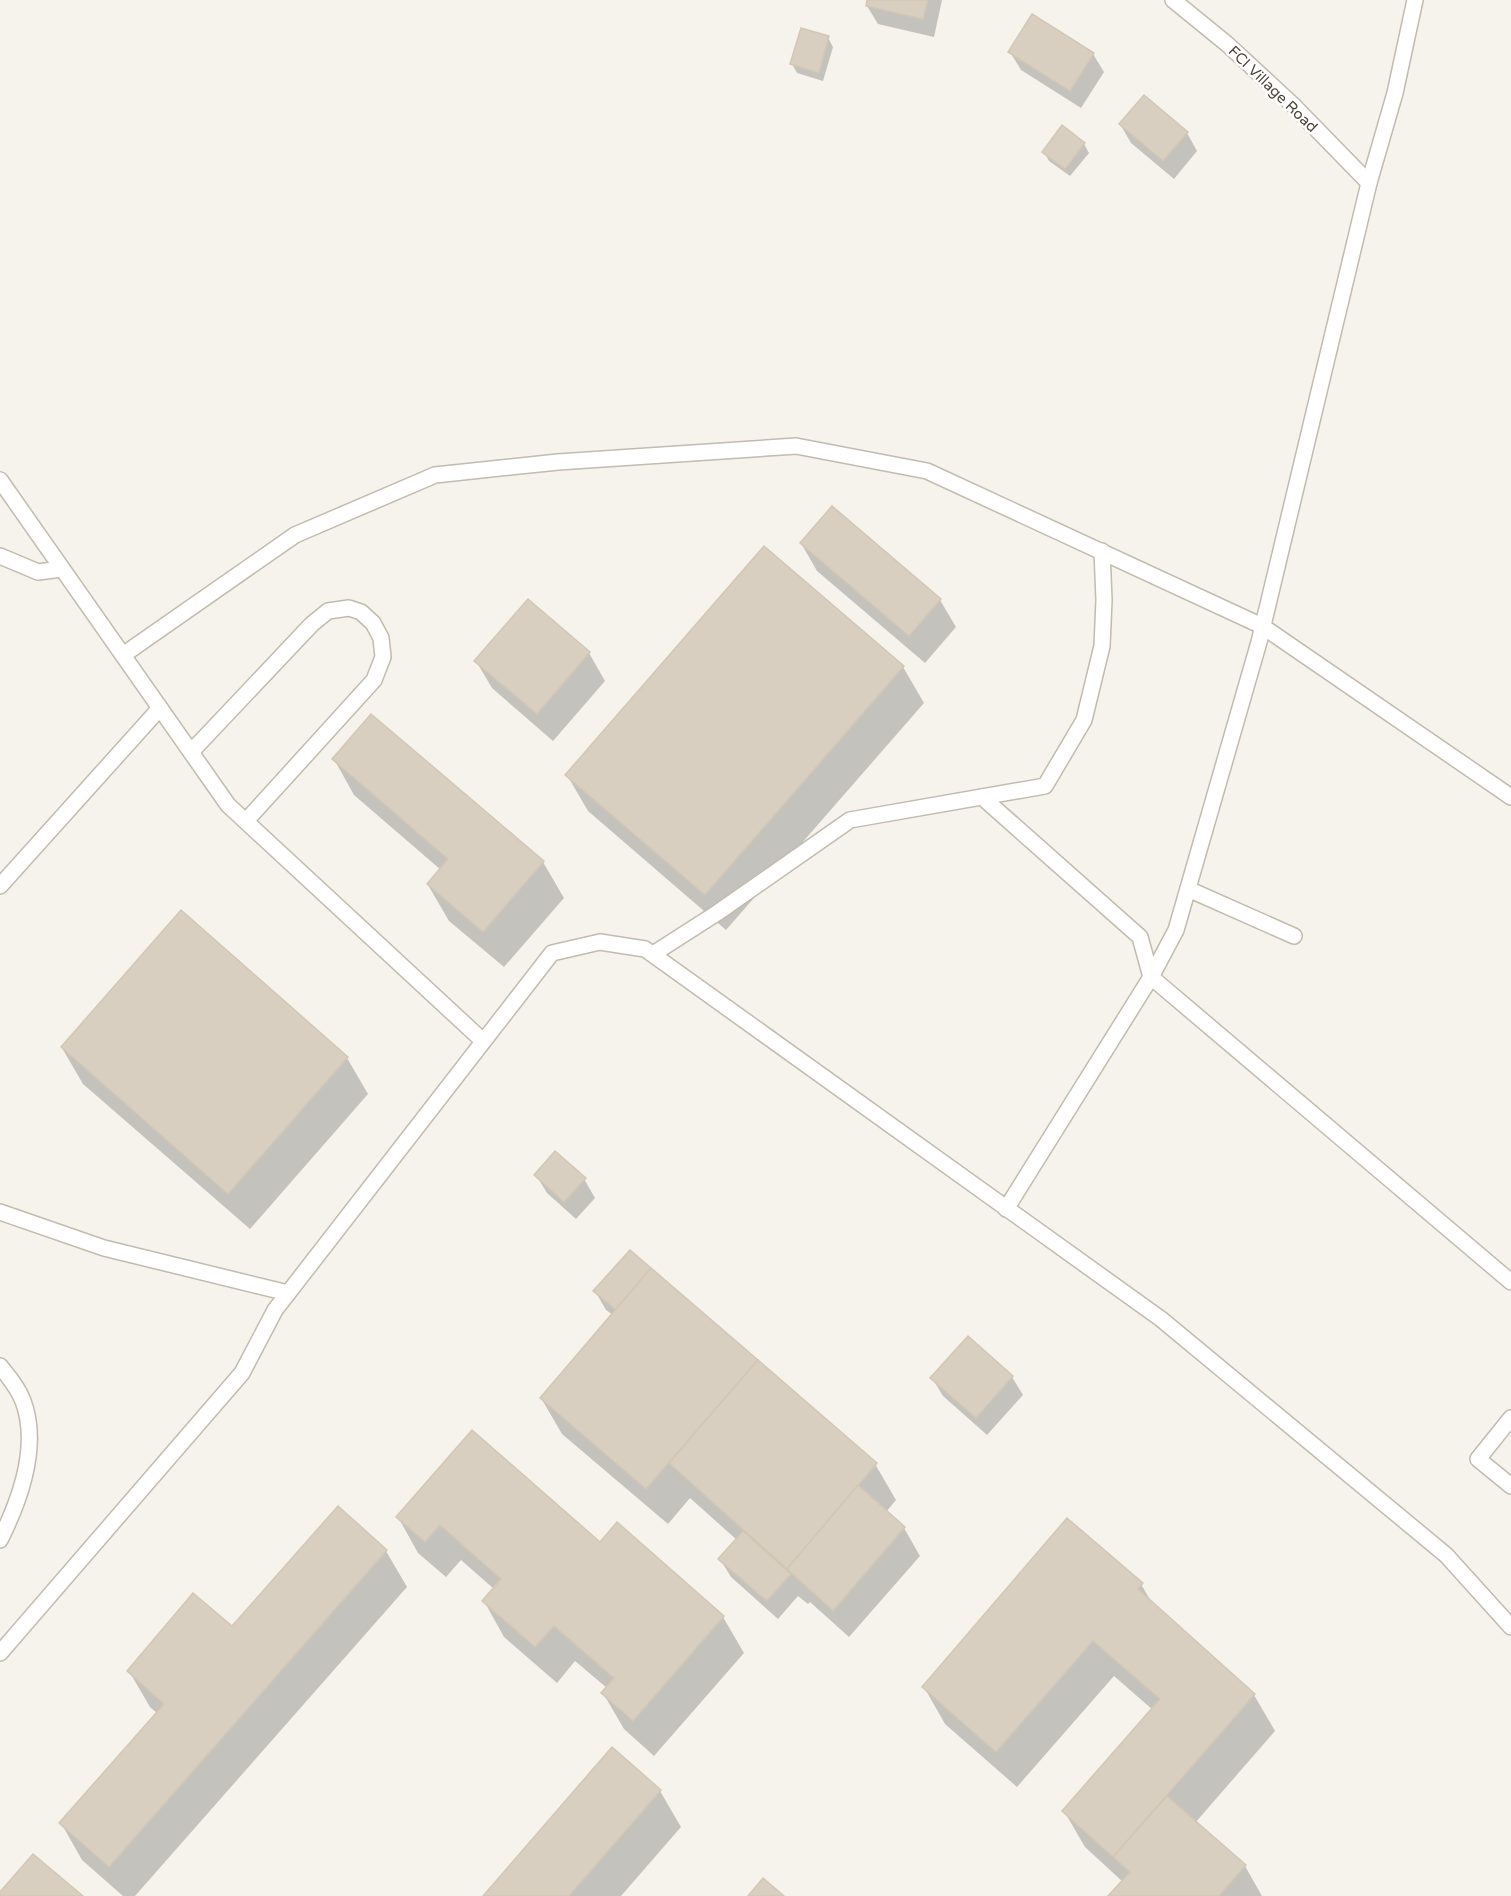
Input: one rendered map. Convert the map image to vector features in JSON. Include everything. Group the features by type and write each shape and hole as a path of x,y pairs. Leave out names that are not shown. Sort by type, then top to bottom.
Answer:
{"lane":[{"name":"FCI Village Road","path":"1173,0 1227,44 1293,105 1368,183"},
{"path":"1006,1209 1151,976 1176,930 1262,626 1368,183 1395,93 1415,0"},
{"path":"123,655 295,536 435,475 558,462 796,446 927,471 1262,626 1511,797"},
{"path":"0,480 228,805 483,1041"},
{"path":"653,954 717,913 850,820 1045,786 1084,720 1102,646 1104,600 1102,551"},
{"path":"0,556 38,572 62,569"},
{"path":"191,752 312,624 328,611 349,608 362,612 373,623 381,638 383,657 374,680 246,821"},
{"path":"0,886 160,708"},
{"path":"982,797 1140,937 1151,976 1511,1282"},
{"path":"1188,889 1294,936"},
{"path":"0,1653 242,1373 274,1310 552,953 600,942 645,950 653,954 1161,1319 1446,1555 1511,1627"},
{"path":"0,1212 104,1248 288,1293"},
{"path":"0,1366 23,1400 29,1422 31,1443 24,1476 10,1521 0,1540"},
{"path":"1511,1418 1478,1459 1511,1486"}],"building":[{"path":"867,0 928,0 923,19 866,6"},
{"path":"1032,14 1094,53 1070,91 1008,52"},
{"path":"801,28 829,36 819,73 790,64"},
{"path":"1144,95 1188,132 1163,161 1119,124"},
{"path":"1062,125 1085,143 1065,169 1042,152"},
{"path":"832,506 941,599 909,636 800,543"},
{"path":"764,546 904,666 705,895 565,775"},
{"path":"528,599 590,652 537,714 474,661"},
{"path":"371,714 544,861 483,932 427,884 448,859 332,759"},
{"path":"181,910 348,1057 228,1194 61,1047"},
{"path":"555,1151 586,1178 564,1202 534,1175"},
{"path":"630,1250 651,1268 616,1310 593,1291"},
{"path":"651,1268 758,1360 646,1489 540,1398"},
{"path":"968,1336 1013,1376 976,1418 930,1378"},
{"path":"758,1360 877,1463 787,1569 669,1463"},
{"path":"472,1430 600,1542 617,1522 724,1616 633,1721 601,1693 614,1678 554,1626 535,1647 482,1601 501,1579 440,1525 425,1542 396,1517"},
{"path":"858,1485 905,1527 833,1611 787,1569"},
{"path":"338,1506 387,1550 109,1867 59,1823 164,1704 127,1671 193,1593 232,1626"},
{"path":"1067,1518 1143,1583 1138,1589 1255,1694 1113,1857 1062,1811 1160,1699 1093,1641 996,1752 922,1687"},
{"path":"743,1531 791,1574 767,1601 718,1559"},
{"path":"612,1747 661,1790 569,1896 483,1896"},
{"path":"1167,1796 1246,1865 1219,1896 1108,1896 1130,1872 1113,1857"},
{"path":"33,1854 83,1896 0,1896 0,1892"},
{"path":"763,1878 784,1896 748,1896"}]}
